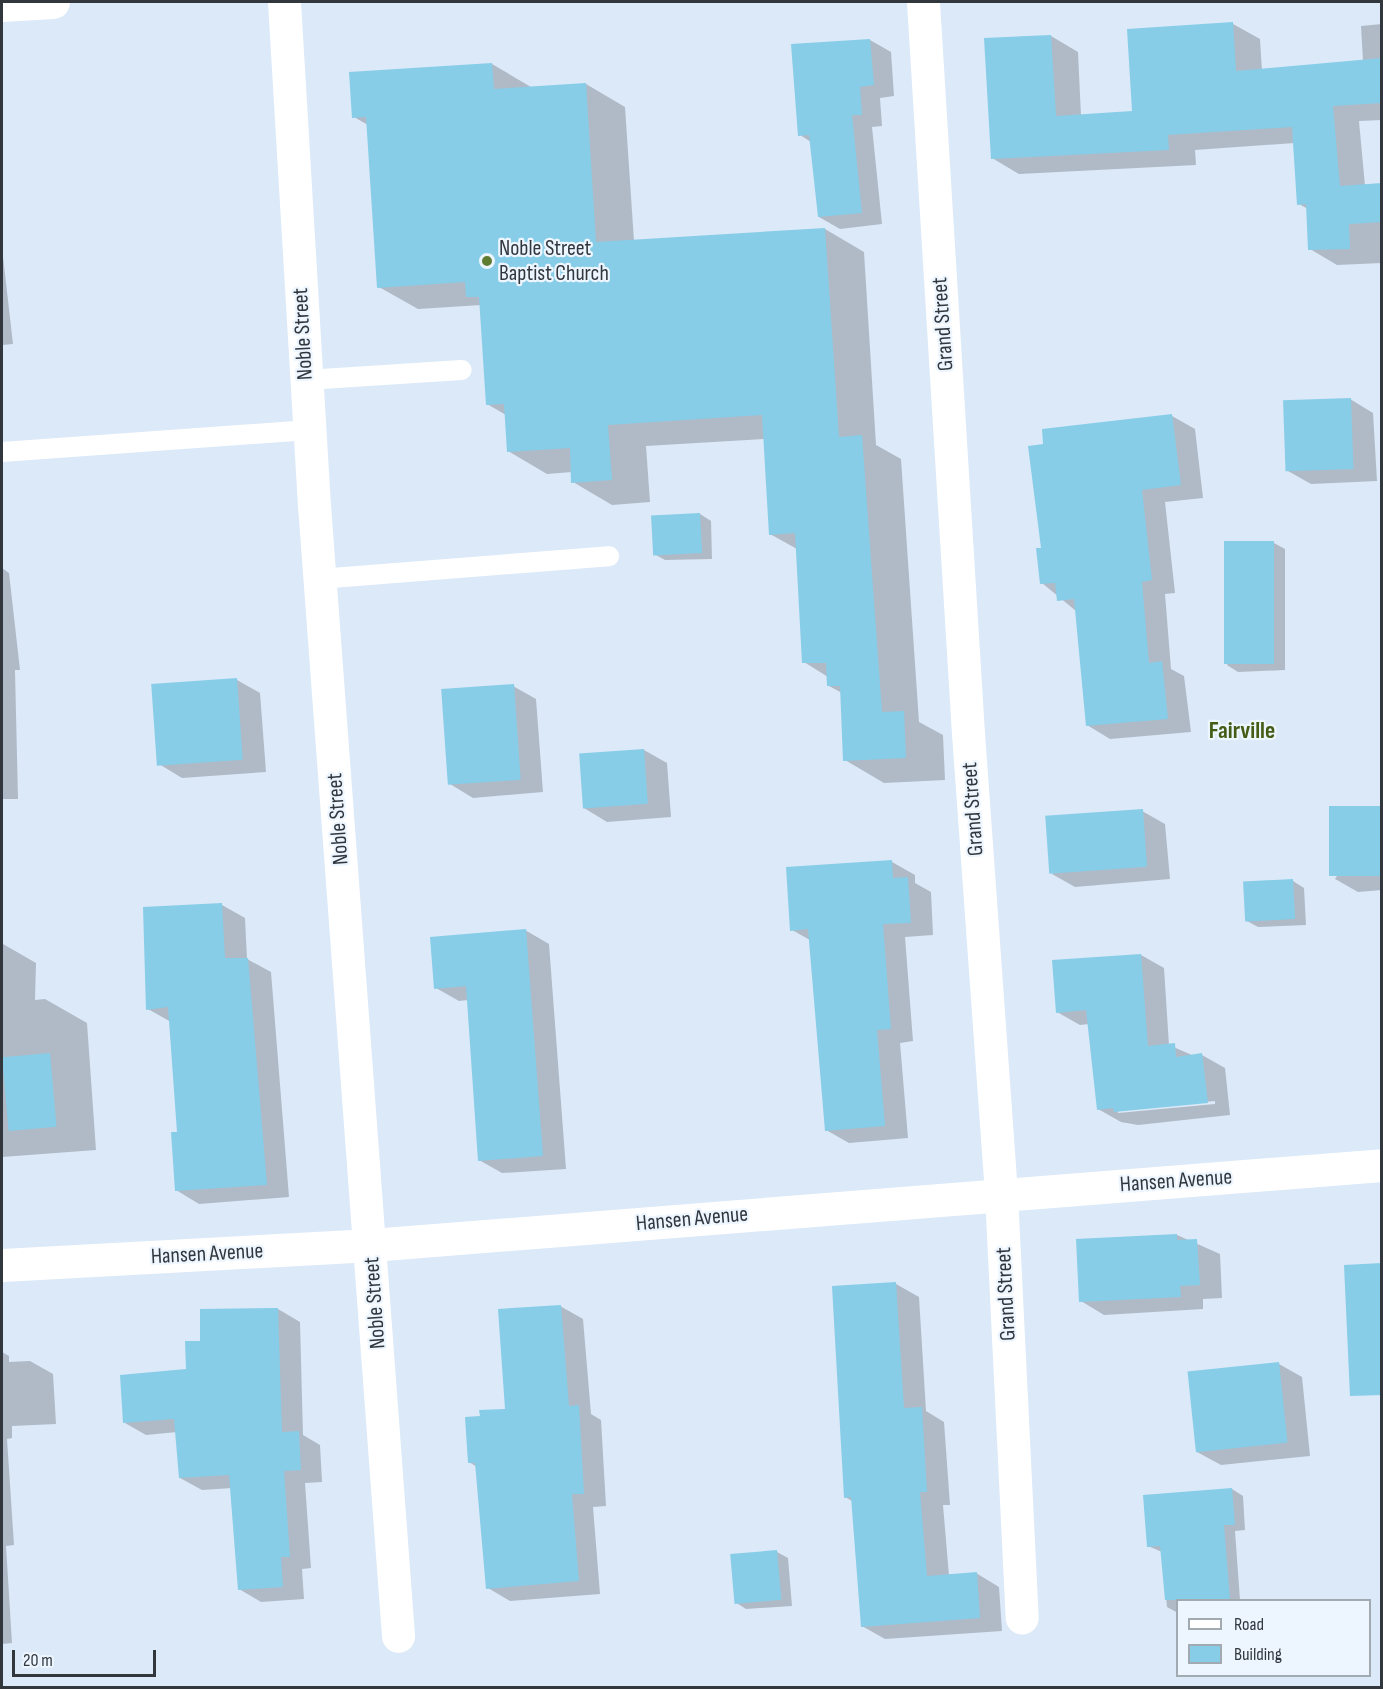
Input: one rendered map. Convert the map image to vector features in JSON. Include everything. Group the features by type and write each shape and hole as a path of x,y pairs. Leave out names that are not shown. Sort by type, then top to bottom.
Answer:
{"street":[{"path":"2,5 53,2"},
{"name":"Noble Street","path":"284,2 309,430 371,1245 398,1636"},
{"name":"Grand Street","path":"923,2 968,733 1001,1194 1022,1617"},
{"name":"Hansen Avenue","path":"2,1265 371,1245 1382,1165"}],"lane":[{"path":"306,380 462,370"},
{"path":"2,452 309,430"},
{"path":"320,579 609,556"}],"building":[{"path":"1233,22 1236,71 1382,58 1382,103 1333,106 1340,186 1382,183 1382,222 1349,224 1350,249 1308,250 1306,204 1297,205 1292,127 1168,135 1169,150 991,159 984,38 1051,35 1056,116 1132,111 1127,29"},
{"path":"870,39 874,85 860,87 862,115 852,115 862,213 818,217 809,135 798,136 791,44"},
{"name":"Noble Street Baptist Church","path":"492,63 494,89 586,83 596,242 825,228 839,437 862,435 882,712 904,711 906,758 843,761 840,686 827,686 826,663 802,663 795,533 769,535 762,415 608,425 612,480 571,483 570,448 507,452 504,404 486,405 479,297 466,297 465,282 377,288 366,117 352,118 349,72"},
{"path":"1351,398 1353,469 1286,471 1283,400"},
{"path":"1172,414 1181,485 1142,490 1152,580 1142,582 1149,663 1162,661 1168,719 1086,726 1074,599 1057,601 1055,583 1040,584 1036,548 1041,548 1028,446 1043,444 1042,429"},
{"path":"700,513 702,553 653,556 651,516"},
{"path":"1224,541 1274,541 1274,664 1224,664"},
{"path":"237,678 243,760 157,766 151,684"},
{"path":"514,684 521,780 448,785 441,689"},
{"path":"644,749 648,804 583,808 579,754"},
{"path":"1329,806 1382,806 1382,876 1329,876"},
{"path":"1143,809 1147,867 1049,874 1045,816"},
{"path":"892,860 893,878 908,877 911,923 883,924 891,1029 877,1030 885,1126 825,1131 808,929 790,931 786,867"},
{"path":"1293,879 1295,919 1245,922 1243,882"},
{"path":"222,903 225,958 248,958 267,1185 175,1191 171,1132 177,1132 168,1007 146,1010 143,907"},
{"path":"526,929 543,1156 478,1161 466,986 434,989 430,937"},
{"path":"1141,954 1148,1046 1175,1043 1176,1057 1202,1053 1208,1103 1114,1112 1113,1108 1097,1110 1086,1010 1056,1013 1052,960"},
{"path":"50,1053 56,1127 9,1131 2,1057"},
{"path":"1177,1234 1177,1240 1197,1239 1200,1285 1180,1286 1181,1297 1079,1302 1076,1239"},
{"path":"1382,1263 1382,1395 1350,1396 1344,1265"},
{"path":"896,1282 904,1408 922,1407 927,1492 920,1492 927,1576 977,1572 980,1618 861,1627 851,1497 844,1498 832,1286"},
{"path":"561,1305 569,1406 579,1405 584,1494 572,1494 579,1581 486,1589 475,1463 468,1463 465,1417 480,1416 479,1410 505,1409 498,1309"},
{"path":"278,1308 282,1432 299,1431 301,1470 284,1471 290,1557 281,1557 283,1587 238,1590 229,1475 179,1478 174,1419 123,1423 120,1375 186,1369 185,1341 200,1341 200,1309"},
{"path":"1279,1362 1287,1443 1196,1452 1188,1372"},
{"path":"1232,1488 1235,1525 1224,1525 1230,1599 1165,1600 1160,1546 1147,1547 1143,1495"},
{"path":"777,1550 781,1600 735,1604 730,1554"}],"place":[{"name":"Noble Street Baptist Church","path":"487,261"}],"district":[{"name":"Fairville","path":"1242,731"}]}
